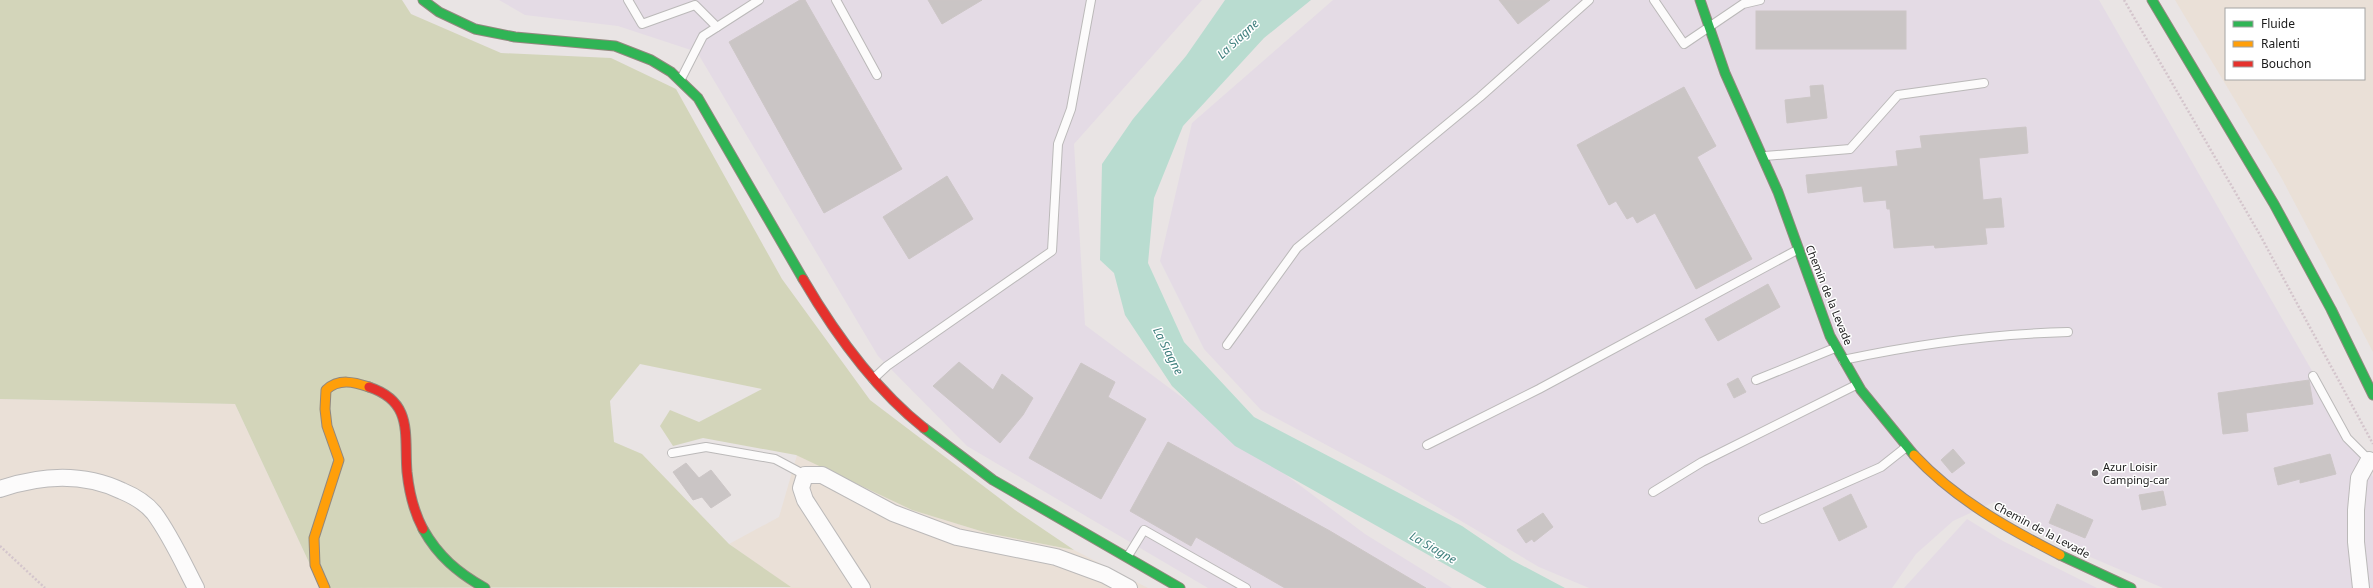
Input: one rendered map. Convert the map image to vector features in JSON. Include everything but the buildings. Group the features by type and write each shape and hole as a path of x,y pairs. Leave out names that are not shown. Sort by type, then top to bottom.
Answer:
{"street":[{"path":"423,0 432,8 461,24 515,37 614,46 646,58 681,79 698,98 816,302 873,379 908,415 993,480 1128,556 1180,588"},
{"name":"Chemin de la Levade","path":"1700,0 1710,29 1778,194 1797,250 1836,348 1856,385 1906,447 1945,486 1990,517 2034,542 2131,588"},
{"path":"2152,0 2274,204 2331,309 2373,395"},
{"path":"325,588 316,565 314,538 339,460 331,441 323,410 326,390 341,382 373,388 397,404 407,432 407,473 413,510 430,542 450,568 486,588"},
{"path":"2361,588 2356,542 2356,510 2359,478 2368,460"},
{"path":"862,588 805,500 801,488 805,475 822,475 893,513 957,537 1056,557 1105,575 1129,588"},
{"path":"0,489 24,481 63,476 103,482 139,499 153,513 167,533 196,588"}],"lane":[{"path":"628,0 642,24 695,4 717,27"},
{"path":"681,79 703,36 759,0"},
{"path":"836,0 877,76"},
{"path":"873,379 887,366 1052,251 1058,144 1071,109 1091,0"},
{"path":"1227,345 1297,248 1480,97 1589,0"},
{"path":"1654,0 1684,44 1710,29 1743,4 1760,0"},
{"path":"1762,156 1850,149 1898,95 1984,83"},
{"path":"1427,445 1539,389 1797,250"},
{"path":"1843,360 1878,352 2009,334 2068,332"},
{"path":"1756,380 1836,348"},
{"path":"2313,376 2347,438 2368,460"},
{"path":"1653,492 1702,462 1856,385"},
{"path":"672,453 706,447 775,458 805,475"},
{"path":"1763,519 1881,466 1906,447"},
{"path":"1128,556 1144,530 1246,588"}],"path":[{"path":"2124,0 2260,235 2373,445"},
{"path":"0,546 45,588"}],"shaded area":[{"path":"0,0 402,0 411,14 501,53 611,58 676,89 782,279 870,400 1015,510 1074,550 987,533 912,510 796,455 703,438 673,446 660,426 670,410 699,422 762,389 640,364 610,401 614,442 642,454 729,544 791,587 321,588 235,404 0,399"},
{"path":"499,0 1202,0 1074,144 1085,325 1365,534 1452,588 1208,588 967,446 878,356 697,52 618,26 525,15"},
{"path":"1333,0 2099,0 2373,477 2373,588 2163,588 2048,539 1994,502 1953,521 1916,554 1892,588 1589,588 1539,567 1390,479 1261,410 1204,349 1160,261 1192,123"},
{"path":"2175,0 2373,0 2373,352 2281,177"},
{"path":"0,399 235,404 321,588 0,588"},
{"path":"797,455 912,510 987,533 1074,550 1148,588 785,588 790,587 729,544 779,517"},
{"path":"1967,519 2003,541 2097,588 1904,588"}],"water":[{"name":"La Siagne","path":"1225,0 1311,0 1264,38 1183,126 1154,198 1148,263 1184,342 1254,417 1462,526 1512,560 1565,588 1487,588 1235,446 1172,386 1125,315 1114,273 1100,260 1102,164 1133,119 1186,56"}],"traffic: fast":[{"path":"423,0 439,12 475,29 515,37 615,46 651,60 671,72 698,98 803,279"},
{"path":"1700,0 1725,73 1778,192 1830,336 1861,390 1914,455"},
{"path":"2152,0 2274,204 2331,309 2373,395"},
{"path":"924,428 993,480 1180,588"},
{"path":"423,529 442,556 457,570 485,588"},
{"path":"2060,555 2131,588"}],"traffic: slow":[{"path":"325,588 315,565 314,538 339,460 327,426 325,409 326,390 341,382 369,387"},
{"path":"1914,455 1930,471 1964,499 2001,523 2060,555"}],"traffic: jam":[{"path":"803,279 828,319 857,359 889,396 924,428"},
{"path":"369,387 383,393 394,401 404,421 409,487 412,501 423,529"}],"place":[{"name":"Azur Loisir Camping-car","path":"2095,473"}]}
